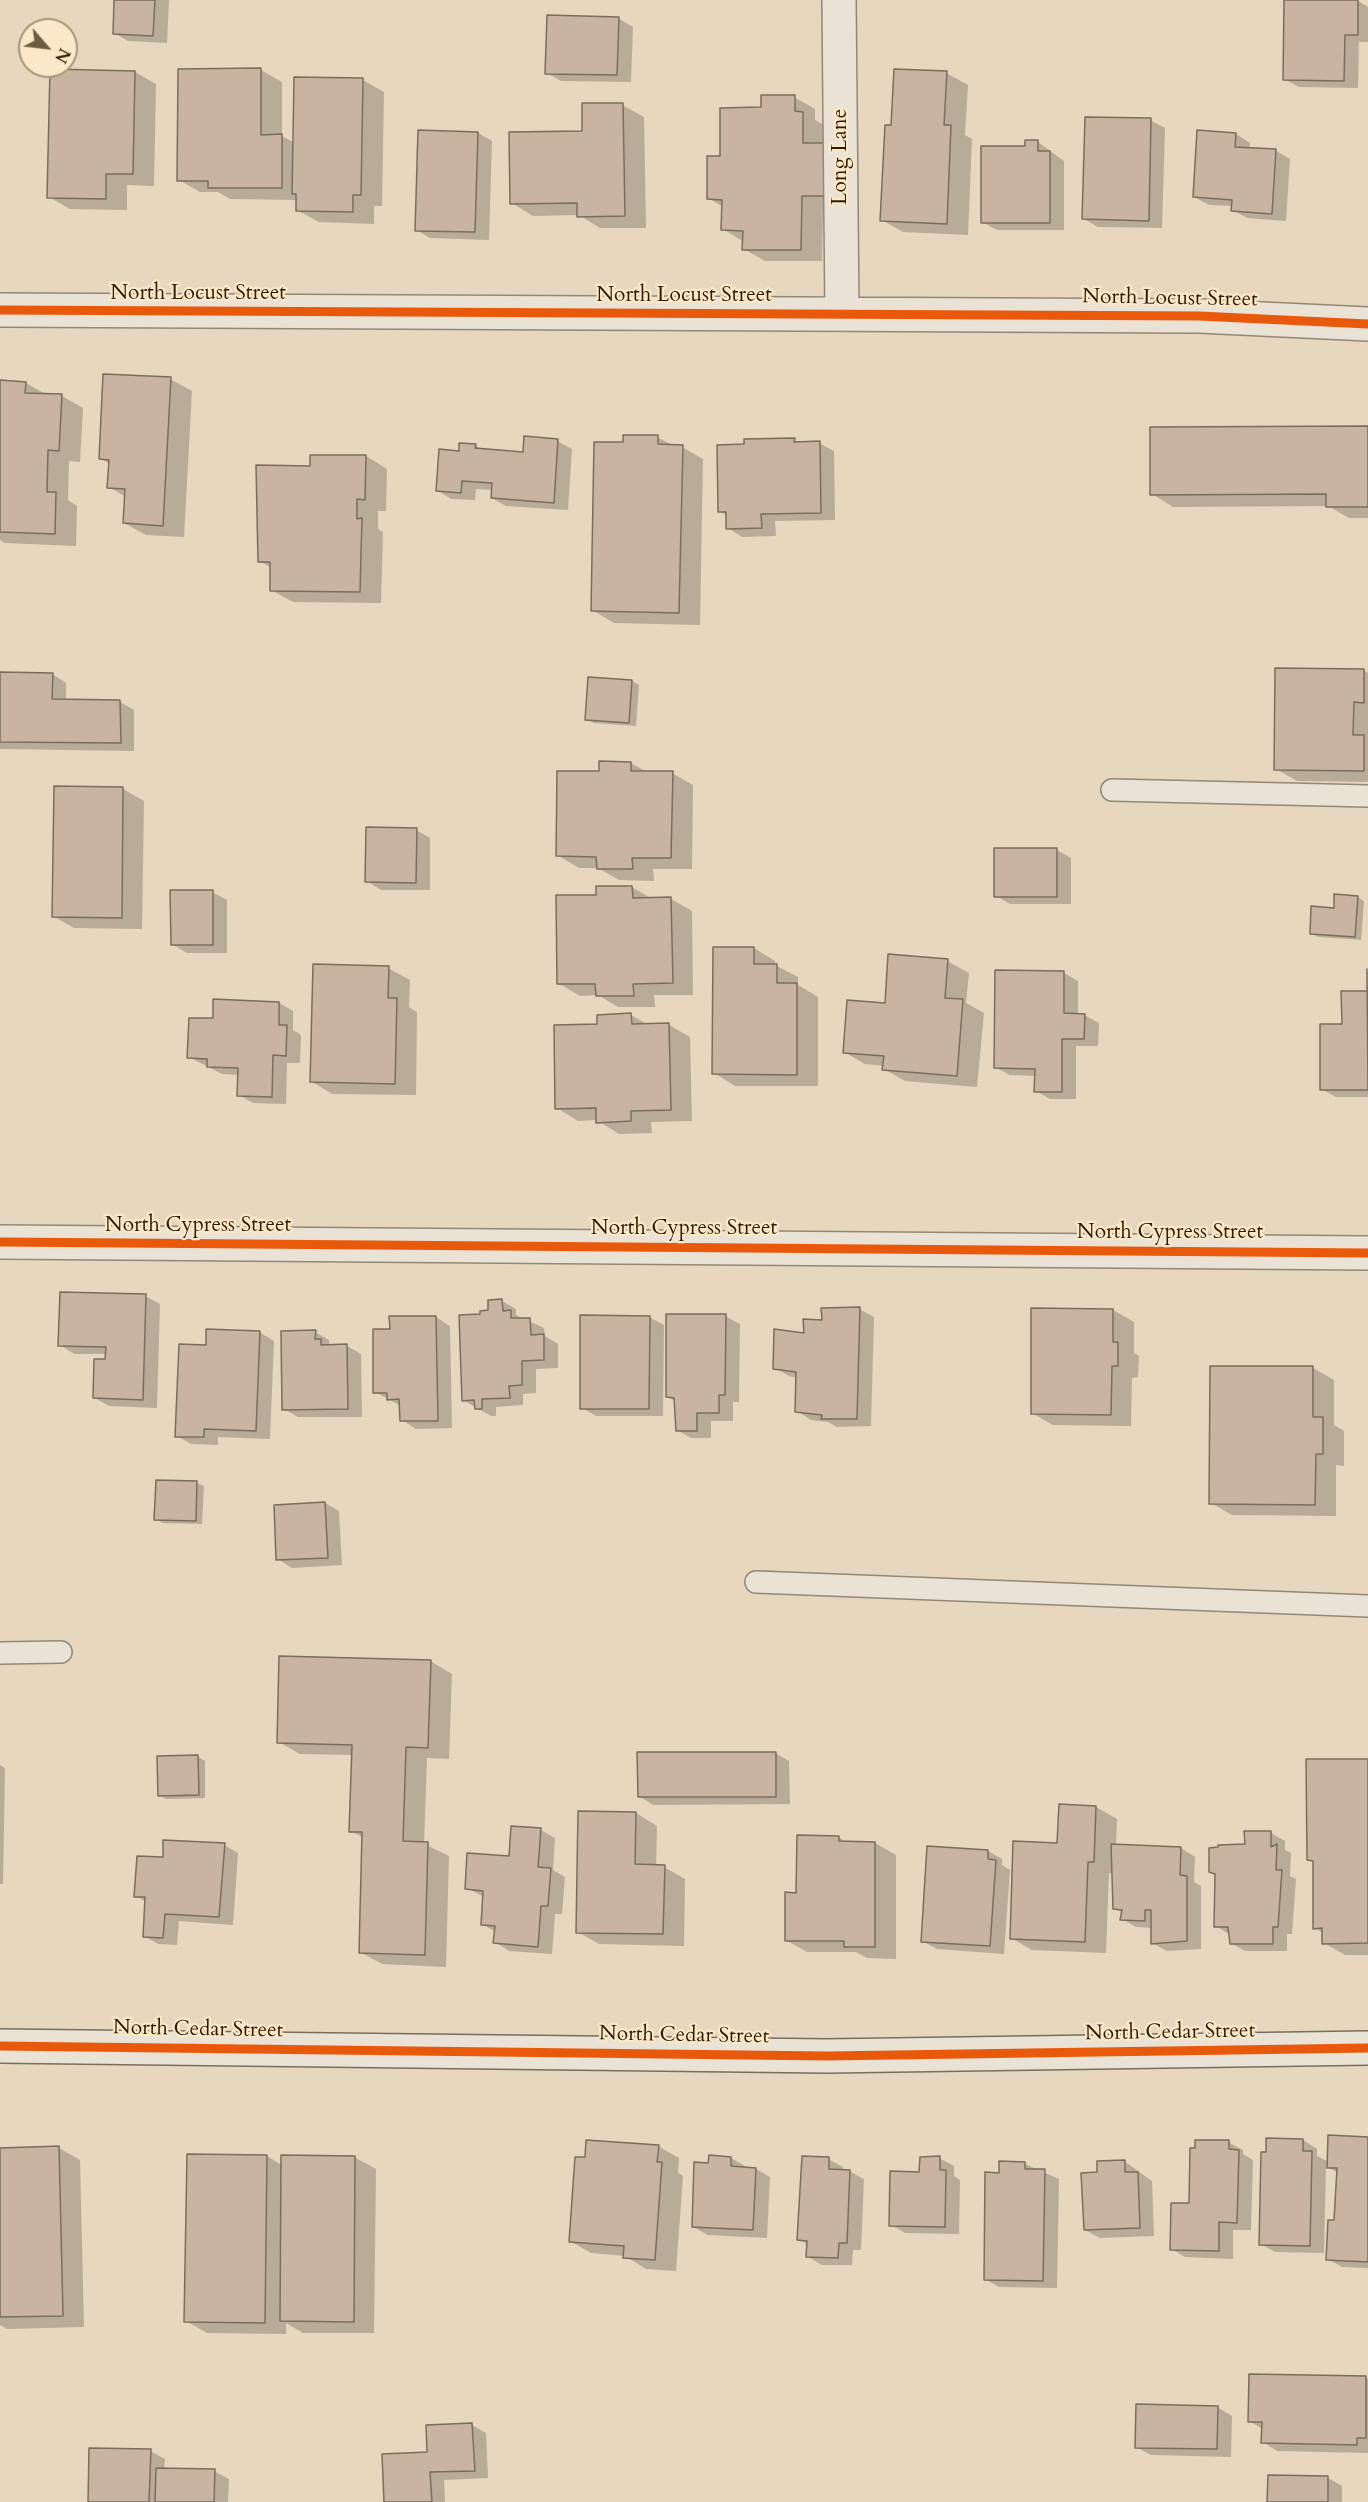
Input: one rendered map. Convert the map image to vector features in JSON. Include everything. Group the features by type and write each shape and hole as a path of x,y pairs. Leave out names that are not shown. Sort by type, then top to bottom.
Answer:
{"street":[{"name":"Long Lane","path":"839,0 842,314"},
{"name":"North Locust Street","path":"0,310 610,315 1199,316 1368,324"},
{"name":"North Cypress Street","path":"0,1242 1368,1253"},
{"name":"North Cedar Street","path":"0,2046 827,2056 1368,2048"}],"lane":[{"path":"1112,790 1368,796"},
{"path":"756,1582 1368,1606"},
{"path":"0,1653 61,1653"}],"building":[{"path":"114,0 155,0 153,36 113,34"},
{"path":"1284,0 1358,0 1358,35 1345,35 1344,81 1283,80"},
{"path":"547,15 619,17 617,75 545,74"},
{"path":"261,68 261,135 282,134 282,188 208,188 208,181 177,181 178,69"},
{"path":"894,69 947,71 944,125 951,125 947,224 880,221 885,125 891,125"},
{"path":"78,70 135,71 133,174 106,174 106,199 47,198 50,78 78,78"},
{"path":"294,77 363,78 361,195 353,195 353,212 296,211 296,194 292,194"},
{"path":"761,95 795,95 795,111 803,112 803,143 832,143 832,196 802,196 801,250 742,250 743,231 721,230 722,200 707,199 707,156 720,156 720,108 761,107"},
{"path":"582,103 623,103 625,216 577,217 577,203 510,204 509,132 582,131"},
{"path":"1085,117 1151,118 1149,221 1082,219"},
{"path":"418,130 478,132 475,232 415,231"},
{"path":"1197,130 1236,133 1235,147 1276,149 1272,214 1231,211 1232,200 1193,197"},
{"path":"1025,140 1038,140 1038,151 1050,151 1050,223 981,223 981,146 1025,146"},
{"path":"103,374 171,377 163,526 123,523 125,489 107,488 109,460 99,459"},
{"path":"0,380 26,382 25,393 62,394 59,451 48,450 47,492 56,492 55,534 0,532"},
{"path":"1368,426 1368,507 1326,507 1326,494 1150,495 1150,427"},
{"path":"623,435 658,435 658,444 683,445 679,613 591,611 594,442 623,442"},
{"path":"524,436 558,439 554,503 491,498 492,483 462,481 461,493 436,491 439,449 459,451 459,443 476,444 475,448 523,452"},
{"path":"795,438 794,442 820,441 821,513 761,514 762,528 726,529 726,512 718,512 717,445 744,444 744,439"},
{"path":"310,455 366,455 365,500 357,499 357,519 362,518 360,592 270,591 270,562 258,562 256,465 310,466"},
{"path":"1275,668 1364,669 1364,703 1354,702 1353,735 1364,735 1364,771 1274,770"},
{"path":"0,672 53,673 52,699 120,700 121,743 0,742"},
{"path":"588,677 632,680 629,723 585,720"},
{"path":"599,761 631,762 631,771 673,771 671,858 632,858 633,869 597,869 596,857 556,856 557,771 599,771"},
{"path":"54,786 123,787 122,918 52,917"},
{"path":"366,827 417,828 416,883 365,882"},
{"path":"994,848 1057,848 1057,897 994,897"},
{"path":"596,886 632,886 633,898 671,897 673,983 633,984 634,996 596,996 595,984 557,984 556,895 596,895"},
{"path":"170,890 213,890 213,945 171,945"},
{"path":"1334,894 1358,896 1355,937 1310,934 1311,906 1334,908"},
{"path":"713,947 754,947 754,964 777,964 777,983 797,983 797,1075 712,1074"},
{"path":"888,954 948,959 945,998 963,999 957,1076 882,1070 884,1056 843,1053 847,1000 885,1003"},
{"path":"313,964 389,966 388,998 397,998 395,1084 310,1082"},
{"path":"1367,969 1368,1090 1320,1090 1320,1024 1342,1024 1341,991 1367,991"},
{"path":"995,970 1064,971 1064,1013 1085,1014 1084,1039 1062,1039 1062,1092 1034,1092 1035,1069 994,1068"},
{"path":"213,999 279,1002 279,1025 287,1025 286,1056 273,1055 272,1097 237,1096 238,1068 207,1067 207,1059 187,1058 189,1018 213,1018"},
{"path":"631,1013 632,1024 669,1023 671,1110 631,1111 631,1121 596,1123 596,1108 555,1109 554,1025 597,1024 597,1015"},
{"path":"60,1292 146,1294 143,1400 93,1398 94,1359 105,1359 106,1347 58,1346"},
{"path":"502,1299 503,1311 511,1310 511,1318 530,1318 531,1335 544,1334 544,1360 522,1361 522,1385 509,1386 510,1398 482,1399 482,1409 475,1409 474,1400 462,1401 459,1315 480,1314 480,1311 488,1310 488,1300"},
{"path":"860,1307 857,1419 821,1419 822,1415 795,1412 796,1372 773,1369 774,1329 804,1333 803,1319 822,1320 821,1308"},
{"path":"1031,1308 1113,1309 1113,1342 1118,1342 1118,1366 1112,1366 1111,1415 1031,1414"},
{"path":"666,1314 726,1314 725,1395 719,1395 719,1413 697,1413 697,1431 676,1431 674,1398 666,1397"},
{"path":"580,1315 650,1316 649,1409 580,1409"},
{"path":"389,1316 436,1316 438,1421 400,1421 399,1399 387,1400 387,1393 373,1393 373,1329 390,1329"},
{"path":"206,1329 260,1331 256,1431 204,1429 204,1437 175,1437 179,1344 206,1345"},
{"path":"316,1330 315,1339 321,1339 321,1345 347,1344 348,1409 282,1410 281,1331"},
{"path":"1210,1366 1313,1366 1313,1417 1323,1417 1323,1454 1316,1454 1315,1505 1209,1504"},
{"path":"156,1480 197,1481 196,1521 154,1520"},
{"path":"325,1502 328,1558 276,1560 274,1505"},
{"path":"279,1656 431,1660 428,1748 406,1747 403,1841 428,1842 425,1955 359,1953 362,1832 349,1832 352,1745 277,1743"},
{"path":"637,1752 776,1752 776,1797 638,1797"},
{"path":"198,1755 199,1795 158,1796 157,1756"},
{"path":"1306,1759 1368,1759 1368,1943 1322,1944 1322,1928 1313,1929 1313,1861 1307,1860"},
{"path":"1059,1804 1096,1806 1094,1862 1088,1862 1085,1942 1010,1939 1013,1841 1057,1843"},
{"path":"578,1811 636,1812 635,1864 665,1865 663,1934 576,1933"},
{"path":"511,1826 541,1828 538,1867 551,1868 548,1906 541,1906 538,1947 493,1943 495,1926 481,1925 483,1891 465,1889 467,1853 509,1856"},
{"path":"1244,1831 1271,1831 1271,1847 1277,1844 1276,1870 1282,1870 1278,1927 1273,1927 1273,1944 1230,1944 1228,1927 1214,1927 1215,1874 1209,1872 1209,1848 1218,1847 1218,1845 1245,1844"},
{"path":"797,1835 839,1836 839,1841 875,1842 875,1947 844,1947 844,1941 785,1941 785,1892 796,1893"},
{"path":"163,1840 225,1843 219,1917 165,1914 163,1938 143,1937 145,1897 134,1897 137,1856 163,1857"},
{"path":"1111,1844 1181,1847 1180,1875 1187,1876 1187,1941 1151,1944 1151,1910 1145,1910 1145,1921 1120,1920 1122,1910 1113,1909"},
{"path":"927,1846 988,1850 988,1859 996,1860 990,1946 921,1942"},
{"path":"1328,2135 1368,2137 1368,2262 1326,2260 1328,2220 1334,2220 1337,2168 1327,2168"},
{"path":"1266,2138 1303,2139 1303,2151 1312,2151 1310,2246 1259,2245 1261,2152 1266,2152"},
{"path":"586,2140 659,2145 657,2162 662,2162 655,2260 623,2258 624,2246 569,2242 575,2157 585,2157"},
{"path":"1195,2140 1229,2140 1229,2149 1239,2150 1237,2223 1219,2222 1219,2251 1170,2250 1171,2203 1189,2203 1190,2148 1195,2148"},
{"path":"59,2146 63,2316 0,2317 0,2148"},
{"path":"187,2154 267,2155 265,2323 184,2322"},
{"path":"281,2155 355,2156 354,2322 280,2321"},
{"path":"709,2155 731,2157 731,2166 756,2168 753,2230 692,2227 694,2162 708,2163"},
{"path":"802,2156 829,2157 829,2169 850,2170 847,2243 839,2243 838,2258 806,2257 807,2241 797,2240"},
{"path":"940,2156 940,2170 946,2170 945,2227 889,2226 890,2171 919,2172 920,2157"},
{"path":"1125,2160 1125,2172 1138,2172 1140,2228 1084,2230 1081,2173 1097,2172 1097,2161"},
{"path":"999,2161 1025,2162 1025,2169 1045,2169 1043,2281 984,2280 985,2172 999,2173"},
{"path":"1249,2374 1366,2376 1366,2438 1357,2438 1357,2445 1261,2443 1262,2422 1248,2422"},
{"path":"1136,2404 1218,2406 1217,2449 1135,2448"},
{"path":"472,2423 475,2471 430,2472 432,2502 384,2502 382,2454 427,2452 426,2425"},
{"path":"89,2448 151,2449 149,2502 88,2502"},
{"path":"156,2468 215,2469 214,2502 155,2502"},
{"path":"1268,2475 1328,2476 1328,2502 1267,2502"}],"cycle path":[{"path":"0,310 1199,316 1368,324"},
{"path":"0,1242 1368,1253"},
{"path":"0,2046 827,2056 1368,2048"}]}
